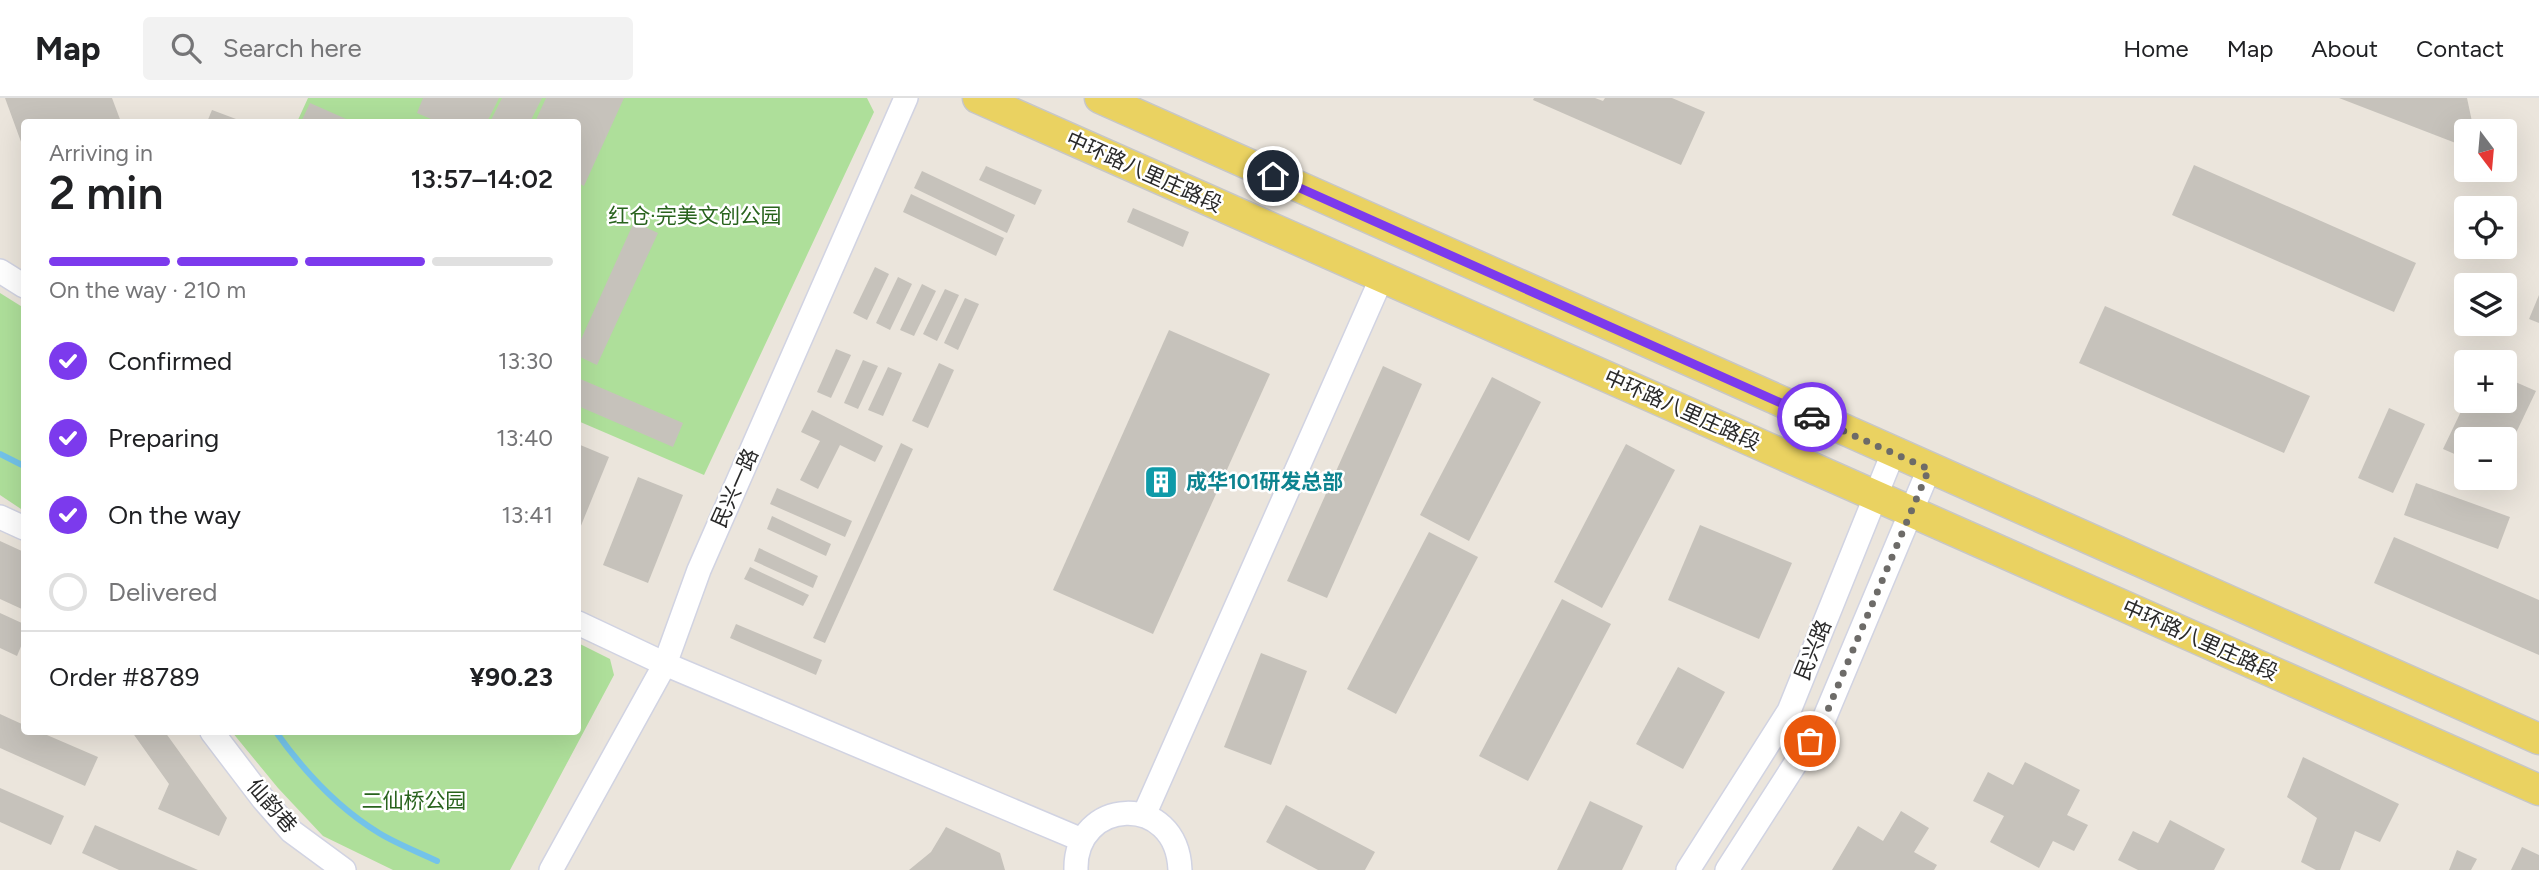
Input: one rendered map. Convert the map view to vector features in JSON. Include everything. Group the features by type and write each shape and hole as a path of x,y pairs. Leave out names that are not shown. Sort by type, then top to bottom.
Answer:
{"main road":[{"name":"中环路八里庄路段","path":"978,98 2539,790"},
{"path":"1100,98 2539,739"}],"street":[{"name":"民兴一路","path":"551,870 665,664 699,570 906,98"},
{"path":"0,271 21,284"},
{"path":"1144,815 1382,277"},
{"name":"民兴路","path":"1688,870 1788,711 1893,453"},
{"name":"民兴路","path":"1727,870 1824,719 1929,469"},
{"path":"0,517 21,527"},
{"path":"581,624 665,664 1082,841"},
{"name":"仙韵巷","path":"214,735 291,831 344,870"},
{"path":"1076,870 1076,858 1082,841 1093,826 1108,816 1126,813 1144,815 1160,824 1173,837 1180,854 1180,870"}],"green space":[{"name":"红仓·完美文创公园","path":"308,98 867,98 874,112 704,475 581,422 581,119 298,119"},
{"path":"0,293 21,306 21,509 0,495"},
{"name":"二仙桥公园","path":"581,644 610,659 614,675 510,870 393,870 323,836 278,788 234,735 581,735"}],"building":[{"path":"5,98 112,98 120,119 21,119 21,142"},
{"path":"423,98 499,98 488,119 431,119 417,113"},
{"path":"502,98 542,98 532,119 492,119"},
{"path":"546,98 624,98 584,186 581,184 581,119 536,119"},
{"path":"1595,98 1603,101 1605,98 1672,98 1705,112 1681,165 1533,100"},
{"path":"2339,98 2467,98 2471,119 2454,119 2454,142"},
{"path":"310,103 346,119 302,119"},
{"path":"212,110 236,119 208,119"},
{"path":"2194,165 2416,263 2394,312 2172,215"},
{"path":"986,166 1042,190 1035,205 979,180"},
{"path":"922,171 1015,215 1007,233 914,188"},
{"path":"911,194 1004,238 996,256 903,212"},
{"path":"1133,208 1189,232 1183,247 1127,222"},
{"path":"634,222 658,233 597,365 581,357 581,339"},
{"path":"875,267 889,274 867,320 853,313"},
{"path":"898,277 912,284 890,330 876,323"},
{"path":"922,284 936,291 914,336 900,330"},
{"path":"945,289 959,295 937,341 923,334"},
{"path":"2539,295 2539,323 2529,319"},
{"path":"965,298 979,304 958,350 944,343"},
{"path":"2105,306 2310,396 2284,453 2079,363"},
{"name":"成华101研发总部","path":"1169,330 1270,374 1153,634 1053,590"},
{"path":"836,349 851,355 831,398 817,392"},
{"path":"863,360 878,366 858,409 844,403"},
{"path":"939,363 954,370 928,428 912,421"},
{"path":"1383,366 1422,384 1327,598 1287,581"},
{"path":"888,367 902,373 883,416 868,410"},
{"path":"1492,377 1541,402 1469,541 1420,515"},
{"path":"581,379 683,423 673,447 581,407"},
{"path":"2517,383 2536,391 2517,431 2517,427 2454,427 2454,454 2443,449 2460,413 2517,413"},
{"path":"2389,408 2425,424 2393,493 2358,478"},
{"path":"812,410 883,446 875,462 840,445 818,489 800,480 820,441 801,432"},
{"path":"901,443 913,449 825,643 813,638"},
{"path":"1626,444 1675,470 1602,608 1554,582"},
{"path":"581,445 609,457 581,526"},
{"path":"638,477 683,495 648,583 603,565"},
{"path":"2416,483 2510,517 2498,549 2404,515"},
{"path":"777,488 852,521 845,537 770,504"},
{"path":"772,516 831,544 826,556 767,529"},
{"path":"1700,525 1792,563 1759,639 1668,600"},
{"path":"1429,532 1478,557 1396,714 1347,689"},
{"path":"2394,537 2539,600 2539,655 2374,583"},
{"path":"0,541 21,551 21,609 0,599"},
{"path":"759,548 818,576 813,588 754,561"},
{"path":"750,567 809,595 803,606 744,579"},
{"path":"1562,599 1611,624 1528,781 1479,756"},
{"path":"0,613 21,623 21,646 17,656 0,648"},
{"path":"736,624 822,660 816,675 730,638"},
{"path":"1261,653 1307,671 1271,765 1224,747"},
{"path":"1678,667 1725,692 1683,769 1636,744"},
{"path":"0,714 21,724 21,735 47,735 98,757 85,786 0,748"},
{"path":"134,735 167,735 227,818 219,836 158,809 169,784"},
{"path":"2303,757 2399,804 2380,842 2355,831 2340,870 2316,870 2301,862 2317,818 2287,797"},
{"path":"2025,762 2080,790 2067,815 2088,825 2074,851 2053,841 2039,868 1990,842 2004,816 1973,801 1988,772 2013,785"},
{"path":"0,788 64,816 51,845 0,822"},
{"path":"1590,801 1643,826 1622,870 1557,870"},
{"path":"1286,805 1375,852 1365,870 1318,870 1266,842"},
{"path":"1901,811 1929,828 1914,852 1937,865 1934,870 1832,870 1858,826 1883,841"},
{"path":"2170,820 2225,849 2214,870 2138,870 2118,860 2133,831 2158,843"},
{"path":"95,825 198,870 119,870 82,853"},
{"path":"946,827 1000,853 1005,870 909,870 931,852"},
{"path":"2522,847 2539,855 2539,870 2511,870"},
{"path":"2457,850 2477,859 2471,870 2449,870"}],"waterway":[{"path":"0,454 21,464"},
{"path":"278,735 310,774 349,812 386,837 437,861"}],"way so far":[{"path":"1810,741 1824,719 1929,469 1812,417"}],"place":[{"name":"成华101研发总部","path":"1161,482"}],"route":[{"path":"1273,176 1812,417"}]}
